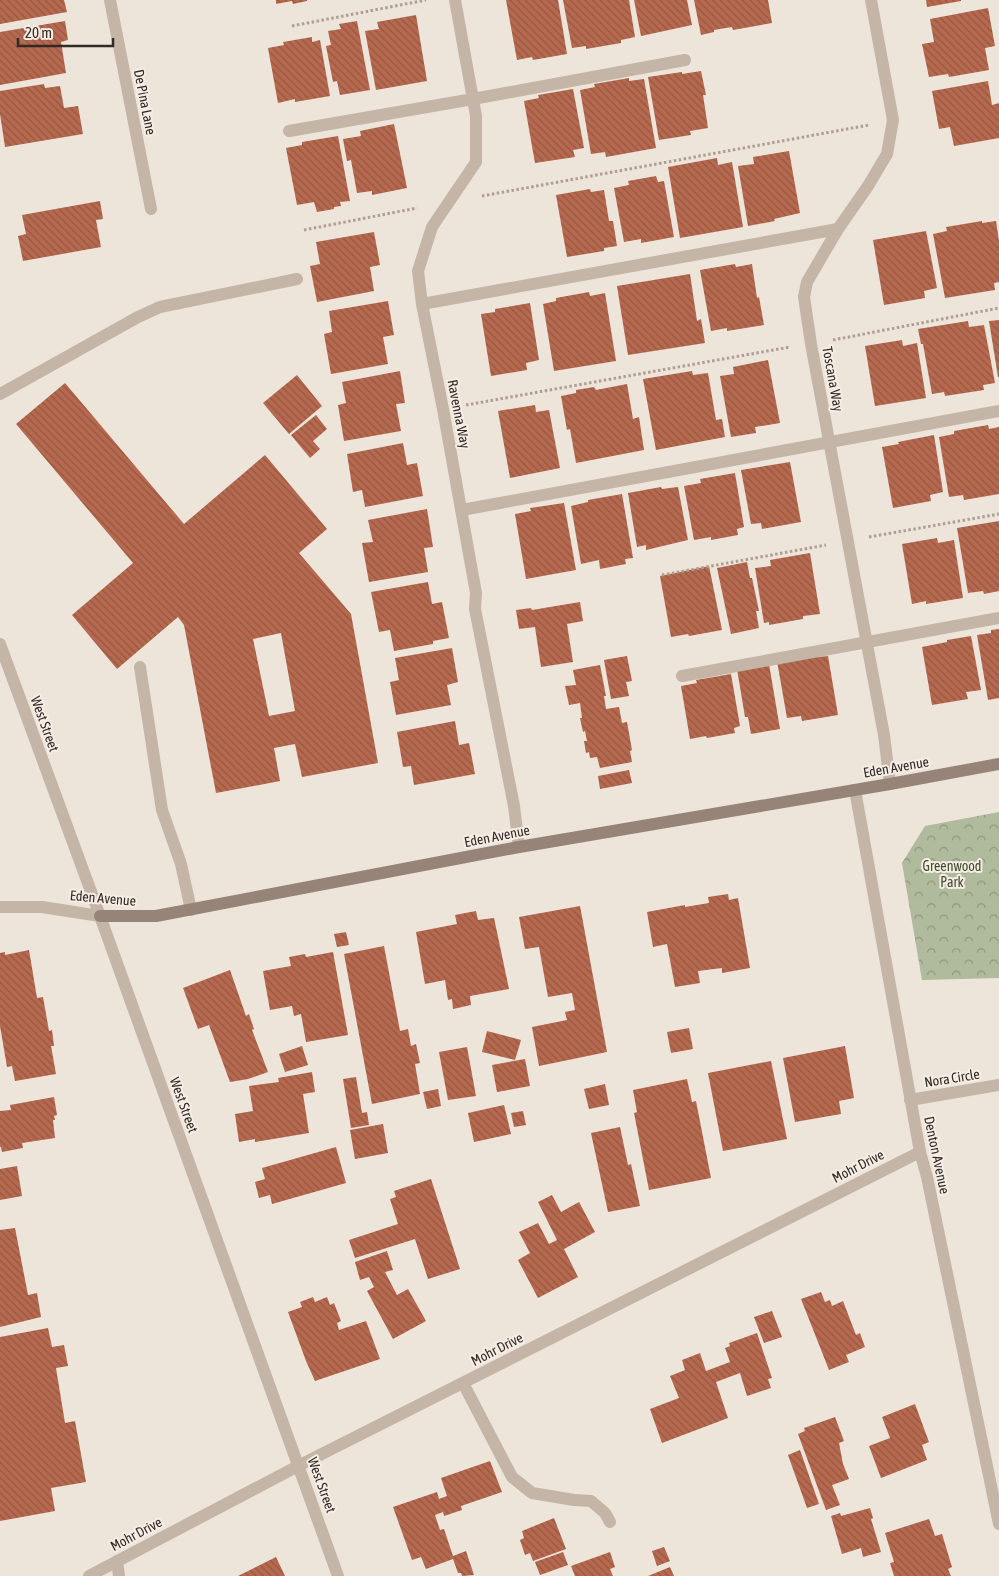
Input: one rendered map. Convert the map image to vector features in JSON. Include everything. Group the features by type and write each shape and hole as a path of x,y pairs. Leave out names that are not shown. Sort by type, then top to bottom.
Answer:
{"street":[{"name":"De Pina Lane","path":"110,0 151,210"},
{"name":"Ravenna Way","path":"455,0 476,116 476,162 432,227 418,271 422,304 476,593 475,609 514,806 519,847"},
{"name":"Toscana Way","path":"871,0 893,120 887,154 868,186 838,229 807,282 804,297 811,344 884,736 890,784"},
{"path":"289,131 473,100 685,60"},
{"path":"422,304 838,229"},
{"path":"0,394 138,317 160,307 297,279"},
{"path":"462,510 999,412"},
{"path":"682,676 999,618"},
{"name":"West Street","path":"0,644 338,1576"},
{"path":"140,667 162,810 181,864 191,910"},
{"name":"Eden Avenue","path":"0,907 42,907 100,916 156,916 519,847 999,764"},
{"name":"Denton Avenue","path":"855,790 920,1152 927,1177 999,1524"},
{"name":"Nora Circle","path":"910,1100 999,1085"},
{"name":"Mohr Drive","path":"89,1576 298,1466 920,1152"},
{"path":"463,1382 512,1477 532,1494 591,1501 605,1513 610,1522"},
{"path":"117,1561 120,1576"}],"path":[{"path":"292,26 426,0"},
{"path":"304,230 450,201 893,120"},
{"path":"443,409 811,344 999,308"}],"green space":[{"name":"Greenwood Park","path":"999,812 999,978 922,980 902,863 925,826"}],"building":[{"path":"0,0 64,0 67,12 0,24"},
{"path":"276,0 307,1 293,4 292,1 276,4"},
{"path":"506,0 558,0 567,54 533,60 532,57 517,60"},
{"path":"563,0 629,0 635,37 621,40 621,43 586,49 586,46 572,48"},
{"path":"634,0 687,0 692,25 641,36"},
{"path":"694,0 768,0 772,23 733,30 732,27 714,30 714,32 701,35"},
{"path":"926,0 961,0 961,1 927,7"},
{"path":"988,8 995,46 985,48 989,70 949,77 948,74 929,77 922,44 934,42 930,19"},
{"path":"416,15 427,81 376,90 365,31 379,29 377,22"},
{"path":"65,21 68,40 61,42 66,73 0,85 0,32"},
{"path":"357,21 370,90 340,95 337,81 333,82 326,46 331,45 328,31 341,29 339,24"},
{"path":"312,37 312,42 320,40 330,96 295,102 295,99 278,103 268,48 284,45 283,42"},
{"path":"701,71 706,95 703,95 708,128 690,131 691,135 659,140 648,77"},
{"path":"629,78 629,81 644,79 656,148 606,157 605,152 591,154 580,90 595,87 594,84"},
{"path":"988,81 992,105 999,103 999,138 954,146 950,127 939,129 932,91"},
{"path":"44,84 45,88 60,86 64,108 78,106 83,134 5,147 0,114 0,91"},
{"path":"573,89 584,148 573,150 575,157 535,163 524,101 539,98 538,95"},
{"path":"394,124 407,188 372,195 372,191 357,193 351,160 347,161 343,139 361,136 360,131"},
{"path":"338,136 350,201 340,202 341,206 334,207 334,209 317,212 314,202 297,205 286,148 302,145 302,142"},
{"path":"789,151 800,213 774,219 775,221 748,226 738,166 754,164 753,157"},
{"path":"717,158 718,165 732,162 743,227 680,238 668,167"},
{"path":"656,176 658,182 664,181 674,237 641,243 641,239 624,242 614,188 629,185 628,181"},
{"path":"590,189 591,192 604,190 609,221 613,221 617,246 604,248 604,251 567,257 556,195"},
{"path":"100,201 103,219 96,220 101,247 23,261 18,236 26,234 22,215"},
{"path":"982,221 982,223 996,221 999,241 999,282 994,283 995,290 945,298 933,234 947,231 946,227"},
{"path":"926,231 937,288 924,291 925,298 884,305 873,240"},
{"path":"374,232 380,265 370,267 374,291 317,302 310,266 320,264 316,242"},
{"path":"735,264 736,267 752,264 757,298 759,297 764,325 727,331 727,328 711,331 700,270"},
{"path":"690,274 697,321 701,319 705,343 628,355 617,286"},
{"path":"589,292 590,296 605,293 616,361 554,371 543,304 556,301 556,298"},
{"path":"388,301 394,335 383,337 388,364 331,374 324,334 332,332 329,311"},
{"path":"530,303 539,360 526,363 527,370 491,376 481,314 495,312 495,309"},
{"path":"999,320 999,377 998,377 989,321"},
{"path":"968,321 969,327 984,325 995,383 983,385 984,390 945,396 944,392 932,394 923,344 921,344 918,329"},
{"path":"902,340 903,346 917,343 926,398 875,406 865,346"},
{"path":"768,360 780,423 755,427 756,433 731,437 720,376 734,374 733,367"},
{"path":"400,371 405,403 396,404 401,431 344,441 338,405 346,403 342,382"},
{"path":"692,371 693,375 708,373 716,420 722,419 725,437 656,450 643,379"},
{"path":"297,375 322,406 289,434 263,403"},
{"path":"65,383 184,524 265,455 327,529 299,553 351,614 378,763 302,777 295,744 274,748 280,781 216,793 184,625 178,617 117,669 72,615 133,563 16,424","holes":["281,633 295,711 269,716 253,639"]},
{"path":"627,384 633,419 639,417 644,450 576,463 570,429 567,430 561,396 576,393 576,390 594,387 596,390"},
{"path":"535,405 536,412 549,410 560,468 510,478 498,411"},
{"path":"316,415 327,429 313,441 320,449 310,458 291,435"},
{"path":"988,425 989,429 999,427 999,494 964,500 963,495 949,497 939,437 954,434 954,431"},
{"path":"934,435 943,492 930,495 931,501 893,508 882,447"},
{"path":"403,443 407,465 417,463 423,496 365,507 362,490 353,492 347,454"},
{"path":"790,462 801,522 762,529 761,523 751,524 741,470"},
{"path":"735,473 744,527 737,529 738,535 711,540 711,537 694,540 684,486 701,483 700,479"},
{"path":"661,487 662,489 678,487 688,540 646,550 646,545 637,547 628,493"},
{"path":"622,494 633,558 625,559 626,564 600,569 599,560 581,564 571,506 588,502 588,500"},
{"path":"564,503 576,570 526,579 515,514 531,511 530,508"},
{"path":"427,509 433,547 424,548 428,572 369,582 362,543 373,542 368,520"},
{"path":"999,521 999,591 984,594 983,591 968,593 957,528"},
{"path":"937,538 938,543 954,540 963,598 926,604 926,601 912,604 902,544"},
{"path":"810,553 820,614 803,616 803,619 769,625 769,622 764,623 755,568 771,566 770,560"},
{"path":"747,562 759,611 756,611 759,628 731,634 717,568"},
{"path":"709,566 722,630 671,637 660,576"},
{"path":"428,582 432,604 442,602 449,638 433,641 433,644 394,651 390,630 379,632 371,592"},
{"path":"580,602 583,621 567,624 573,662 541,667 535,627 519,629 516,610 531,608 532,610"},
{"path":"999,629 999,698 988,700 977,635 991,633 991,630"},
{"path":"971,636 981,690 966,692 968,699 932,705 922,647"},
{"path":"452,648 458,682 447,685 451,705 396,715 390,682 399,680 395,658"},
{"path":"627,656 632,681 626,682 629,696 611,699 604,660"},
{"path":"828,656 838,715 802,721 801,716 787,718 777,661"},
{"path":"769,664 780,729 751,734 748,717 745,717 737,669"},
{"path":"600,665 606,696 604,696 606,709 619,707 622,723 627,722 632,762 600,768 597,757 590,758 589,752 586,753 584,741 587,741 580,718 582,718 580,703 569,705 565,686 576,685 573,670"},
{"path":"731,674 740,726 734,728 735,733 690,739 681,686 697,683 696,680"},
{"path":"455,721 459,745 469,743 475,774 414,785 411,766 403,767 397,732"},
{"path":"629,770 632,783 600,789 598,776"},
{"path":"728,894 729,900 738,898 750,968 722,973 722,968 698,971 700,983 675,987 667,944 653,947 647,912 709,903 708,897"},
{"path":"580,906 607,1052 539,1066 532,1027 567,1020 565,1012 575,1010 572,993 548,997 539,947 525,949 519,917"},
{"path":"476,911 478,920 494,918 509,989 470,996 471,1005 453,1009 452,999 448,1000 445,980 425,984 416,932 457,924 455,915"},
{"path":"346,932 349,945 337,947 334,934"},
{"path":"384,946 400,1031 408,1029 411,1046 416,1044 420,1063 415,1064 420,1094 372,1104 344,954"},
{"path":"29,950 37,998 43,997 49,1031 52,1030 54,1046 51,1046 56,1074 15,1081 12,1066 7,1067 0,1026 0,953 5,952 5,955"},
{"path":"333,952 348,1035 306,1042 301,1014 294,1016 292,1006 270,1010 263,971 291,966 289,957 305,954 306,957"},
{"path":"230,970 246,1016 249,1014 254,1029 252,1030 268,1072 248,1079 230,1082 209,1025 198,1029 183,988"},
{"path":"689,1028 693,1049 671,1053 667,1032"},
{"path":"487,1031 521,1040 515,1060 482,1052"},
{"path":"302,1046 308,1065 285,1072 279,1054"},
{"path":"845,1046 854,1098 839,1101 841,1114 795,1122 783,1058"},
{"path":"467,1047 476,1096 448,1100 439,1052"},
{"path":"525,1059 530,1086 497,1092 492,1065"},
{"path":"771,1061 787,1139 723,1151 708,1073"},
{"path":"312,1072 315,1092 303,1094 309,1133 255,1142 255,1139 239,1142 235,1114 253,1111 249,1086 279,1082 278,1078"},
{"path":"356,1077 362,1113 367,1112 369,1125 351,1128 343,1079"},
{"path":"687,1079 692,1102 696,1101 711,1178 649,1190 634,1113 637,1112 633,1090"},
{"path":"605,1084 609,1105 589,1109 584,1089"},
{"path":"438,1089 441,1106 427,1109 423,1092"},
{"path":"54,1097 57,1115 54,1116 55,1120 53,1120 55,1138 22,1143 23,1148 2,1152 0,1147 0,1111 11,1110 10,1105"},
{"path":"504,1105 511,1134 474,1142 468,1113"},
{"path":"523,1111 526,1125 514,1127 511,1113"},
{"path":"383,1124 388,1153 355,1159 350,1130"},
{"path":"620,1127 628,1165 631,1164 640,1206 608,1212 591,1133"},
{"path":"336,1147 346,1183 272,1204 270,1195 259,1198 255,1182 265,1179 262,1168"},
{"path":"17,1166 22,1196 0,1200 0,1169"},
{"path":"431,1179 460,1269 428,1279 415,1239 355,1258 349,1240 398,1224 390,1199 396,1197 394,1191"},
{"path":"552,1195 561,1212 579,1202 595,1232 564,1249 578,1277 538,1298 518,1260 530,1253 519,1232 538,1223 549,1244 557,1240 538,1202"},
{"path":"15,1228 28,1295 37,1293 41,1317 0,1327 0,1230"},
{"path":"387,1251 393,1270 385,1272 397,1295 408,1289 426,1321 393,1339 367,1291 374,1287 369,1277 360,1280 355,1262"},
{"path":"821,1292 825,1302 830,1300 832,1306 843,1301 856,1335 860,1333 865,1347 846,1355 849,1362 829,1370 801,1299"},
{"path":"313,1297 315,1302 327,1297 330,1305 334,1303 341,1321 337,1323 339,1330 366,1321 380,1359 315,1381 288,1312 302,1307 300,1302"},
{"path":"772,1311 782,1337 764,1343 754,1317"},
{"path":"48,1328 52,1347 64,1345 68,1366 56,1368 65,1423 75,1421 86,1482 51,1488 55,1511 0,1521 0,1337"},
{"path":"757,1333 772,1378 768,1379 771,1388 747,1396 740,1373 716,1382 728,1418 662,1443 650,1409 679,1398 670,1376 685,1370 682,1360 700,1353 706,1371 730,1362 725,1348 730,1346 729,1343"},
{"path":"915,1404 929,1442 922,1445 927,1460 881,1478 869,1446 890,1438 882,1417"},
{"path":"835,1417 844,1441 839,1443 843,1464 849,1479 832,1485 840,1505 826,1510 798,1434 805,1431 804,1428"},
{"path":"800,1450 819,1504 807,1508 788,1455"},
{"path":"490,1461 502,1492 461,1506 462,1510 444,1516 443,1512 435,1515 440,1530 444,1529 453,1556 466,1551 474,1575 462,1576 461,1573 458,1573 453,1559 426,1569 421,1557 412,1560 393,1507 437,1492 439,1499 447,1496 441,1478"},
{"path":"870,1508 873,1518 871,1519 881,1552 863,1557 861,1548 842,1554 831,1516 840,1513 841,1516"},
{"path":"554,1518 566,1549 533,1561 530,1553 525,1555 520,1540 524,1538 522,1531"},
{"path":"929,1519 935,1536 942,1534 952,1567 948,1569 951,1576 894,1576 890,1563 894,1562 885,1533"},
{"path":"664,1547 670,1561 657,1566 652,1551"},
{"path":"563,1552 568,1565 540,1575 535,1562"},
{"path":"610,1552 615,1567 610,1569 613,1576 575,1576 571,1566"},
{"path":"276,1557 285,1576 238,1576"},
{"path":"670,1567 674,1576 648,1576"}]}
